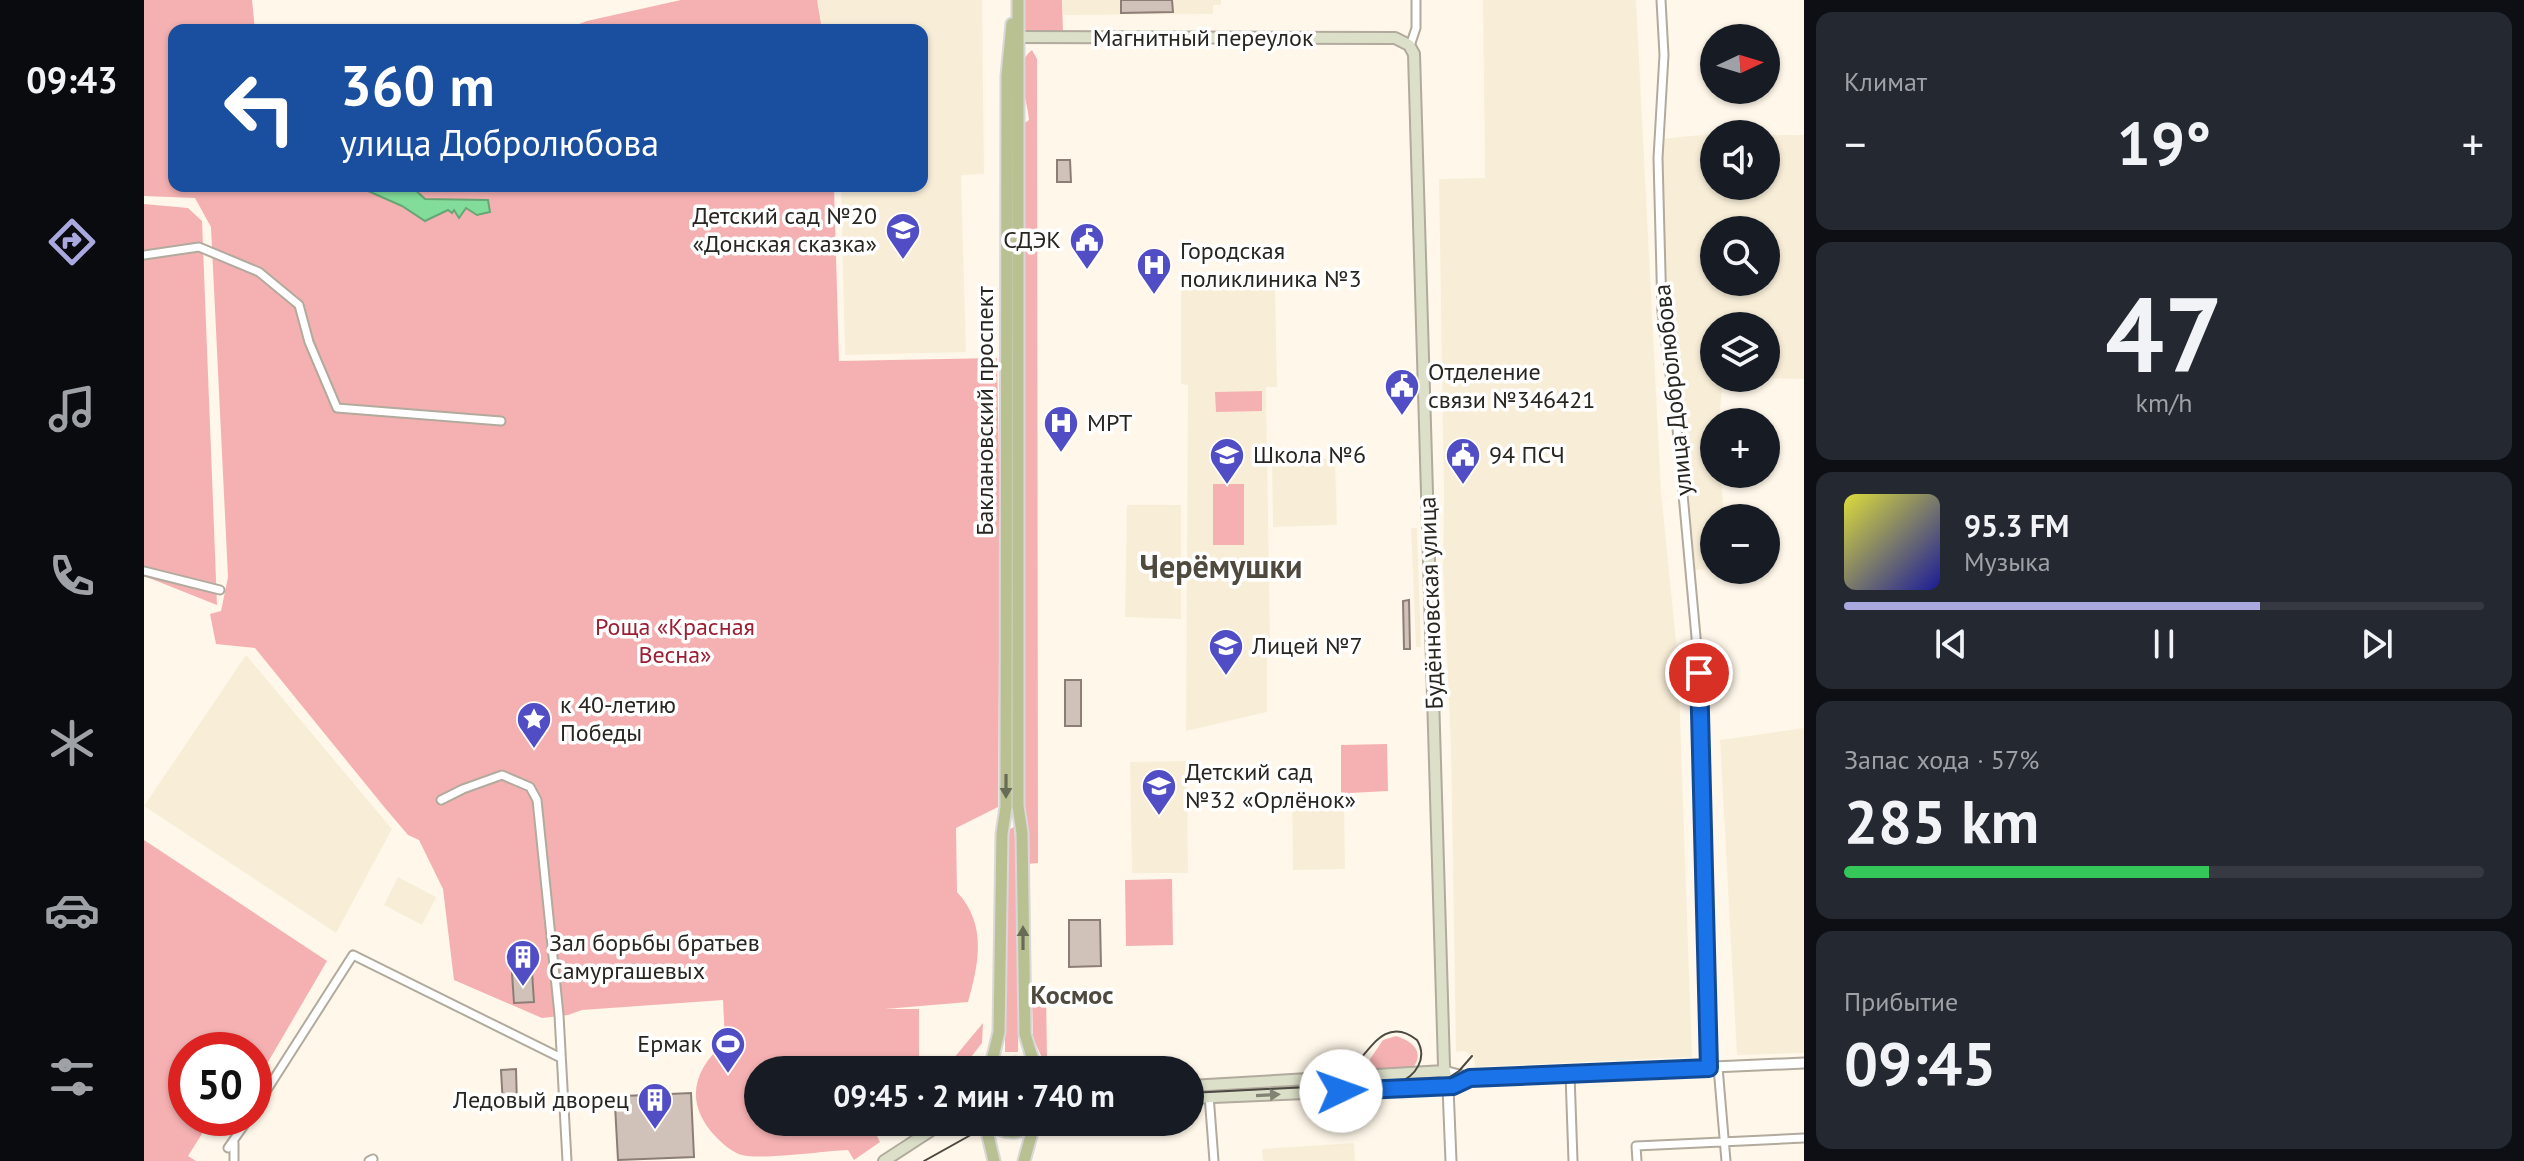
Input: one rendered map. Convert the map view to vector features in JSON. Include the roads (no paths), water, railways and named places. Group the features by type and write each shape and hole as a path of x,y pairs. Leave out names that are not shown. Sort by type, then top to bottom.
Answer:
{"main road":[{"name":"Баклановский проспект","path":"1015,0 1020,823 1025,1034 1030,1056"},
{"name":"Баклановский проспект","path":"993,1056 999,1032 1004,823 1007,76 1014,37"},
{"name":"Магнитный переулок","path":"1014,37 1395,38 1410,46"},
{"name":"Будённовская улица","path":"1410,46 1414,54 1444,1071 1448,1087"},
{"path":"1204,1085 1444,1071"},
{"path":"1204,1098 1448,1087"},
{"path":"884,1161 922,1136"},
{"path":"989,1136 994,1161"},
{"path":"1024,1161 1032,1136"}],"street":[{"name":"Будённовская улица","path":"1410,46 1416,28 1416,0"},
{"name":"улица Добролюбова","path":"1661,0 1664,55 1658,158 1662,312 1677,428 1702,703 1714,1068 1726,1161"},
{"path":"144,255 199,247 259,272 299,305 309,342 337,408 501,421"},
{"path":"144,571 220,590"},
{"path":"441,800 502,775 530,787 537,800 564,1015 561,1058 567,1161"},
{"path":"1004,823 1020,823"},
{"path":"272,1082 353,955 561,1058"},
{"path":"1444,1071 1470,1078 1804,1063"},
{"path":"1570,1074 1573,1161"},
{"path":"1448,1087 1470,1078"},
{"path":"1208,1085 1214,1161"},
{"name":"Будённовская улица","path":"1448,1087 1451,1161"},
{"path":"234,1161 231,1145 237,1136"},
{"path":"1637,1161 1636,1146 1804,1138"}],"tram line":[{"path":"1335,1082 1345,1076 1381,1037 1392,1032 1403,1032 1417,1040 1421,1060 1415,1071 1398,1083"},
{"path":"1204,1092 1445,1080 1459,1071 1472,1056"},
{"path":"924,1161 969,1136"}],"place":[{"name":"Детский сад №20 «Донская сказка»","path":"903,261"},
{"name":"СДЭК","path":"1087,271"},
{"name":"Городская поликлиника №3","path":"1154,296"},
{"name":"Отделение связи №346421","path":"1402,417"},
{"name":"МРТ","path":"1061,454"},
{"name":"Школа №6","path":"1227,486"},
{"name":"94 ПСЧ","path":"1463,486"},
{"name":"Лицей №7","path":"1226,677"},
{"name":"к 40-летию Победы","path":"534,750"},
{"name":"Детский сад №32 «Орлёнок»","path":"1159,817"},
{"name":"Зал борьбы братьев Самургашевых","path":"523,988"},
{"name":"Ермак","path":"728,1075"},
{"name":"Ледовый дворец","path":"655,1131"}],"district":[{"name":"Черёмушки","path":"1221,567"},
{"name":"Космос","path":"1072,995"}],"park label":[{"name":"Роща «Красная Весна»","path":"675,641"}]}
